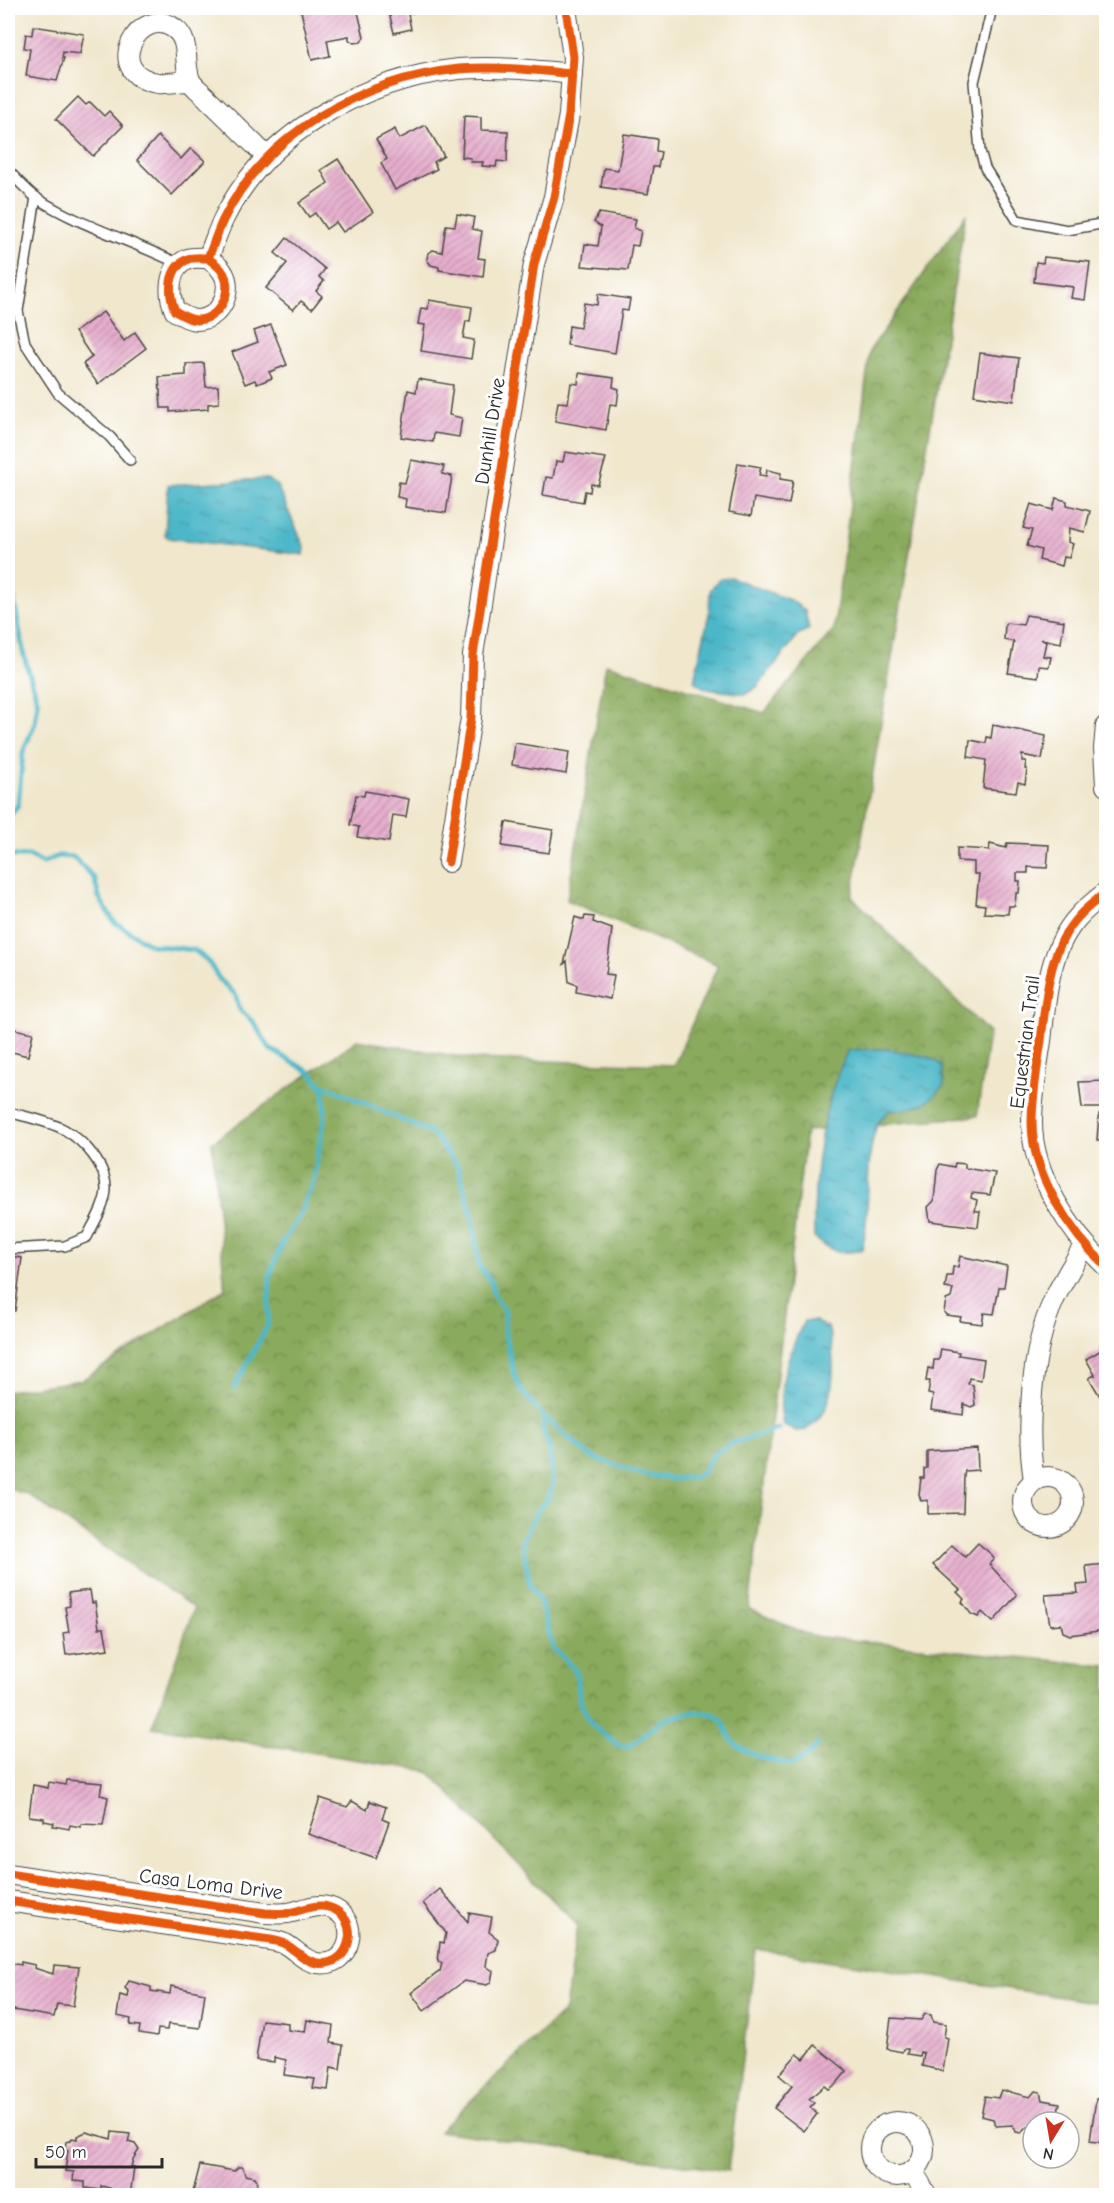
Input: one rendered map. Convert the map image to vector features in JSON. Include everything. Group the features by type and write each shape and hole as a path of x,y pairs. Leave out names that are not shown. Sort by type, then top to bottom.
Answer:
{"street":[{"name":"Dunhill Drive","path":"448,862 471,717 473,655 534,264 560,170 572,74 572,40 566,8"},
{"path":"208,258 233,203 268,158 322,113 371,91 436,73 479,68 572,74"},
{"path":"190,81 268,158"},
{"path":"208,258 223,271 227,285 221,308 211,317 188,318 175,311 169,297 170,282 181,265 189,259 208,258"},
{"path":"1107,726 1104,748 1107,786"},
{"name":"Equestrian Trail","path":"1107,892 1078,917 1058,948 1048,984 1032,1125 1041,1166 1054,1198 1084,1245 1107,1266"},
{"path":"1034,1480 1030,1452 1030,1420 1042,1330 1053,1302 1084,1245"},
{"name":"Casa Loma Drive","path":"8,1874 106,1902 238,1922 284,1944 308,1961 317,1964 335,1960 348,1946 350,1937 345,1919 330,1907 321,1906 238,1922 106,1902 8,1901"},
{"path":"913,2171 927,2196"}],"lane":[{"path":"992,8 974,82 980,151 985,168 1017,220 1067,230 1107,223"},
{"path":"8,170 36,197 74,219 145,247 181,265"},
{"path":"36,197 18,311 25,343 58,393 111,437 130,460"},
{"path":"8,1112 65,1130 78,1140 99,1164 106,1188 100,1210 87,1237 65,1246 8,1249"}],"green space":[{"path":"966,214 852,897 989,1033 977,1116 806,1131 749,1609 811,1636 1106,1666 1106,2004 756,1949 728,2171 439,2131 565,2010 577,1925 428,1771 152,1727 194,1608 27,1494 8,1489 8,1391 82,1380 225,1289 212,1142 357,1040 474,1059 674,1065 718,965 567,900 606,664 764,713 834,629 870,350"}],"water":[{"path":"267,479 277,486 305,548 304,555 169,538 165,535 168,485"},
{"path":"730,577 792,601 805,611 809,629 799,634 757,687 746,694 706,689 694,681 709,614 710,591 718,580"},
{"path":"886,1049 928,1057 942,1065 944,1085 926,1102 914,1107 889,1111 878,1123 870,1155 867,1218 862,1249 848,1252 836,1251 814,1237 817,1165 825,1117 848,1050"},
{"path":"804,1321 815,1321 828,1327 833,1371 831,1394 821,1415 806,1430 796,1431 783,1424 782,1384 793,1345"}],"building":[{"path":"317,8 357,8 364,37 361,42 354,43 349,40 349,36 327,40 330,56 312,60 301,11"},
{"path":"388,8 429,8 408,14 411,29 394,33"},
{"path":"33,26 84,34 80,54 63,52 62,58 64,58 57,81 26,76 30,49 24,48 26,34 32,35"},
{"path":"78,97 86,105 90,102 104,116 109,111 123,126 93,156 56,119"},
{"path":"464,116 481,117 481,130 508,131 507,162 497,161 496,167 482,166 483,162 470,162 471,158 462,157"},
{"path":"426,125 444,156 434,162 437,169 395,190 381,163 387,159 376,139 395,129 399,139"},
{"path":"624,134 657,139 656,151 661,152 658,167 653,167 648,194 601,187 604,168 618,170"},
{"path":"158,136 181,159 191,148 205,161 172,195 137,160"},
{"path":"338,159 373,212 343,232 336,222 326,229 315,213 309,217 299,203 328,183 321,170"},
{"path":"599,213 636,219 634,228 641,231 638,246 632,245 628,270 582,266 585,244 598,246 601,227 594,222"},
{"path":"457,214 474,217 472,229 482,231 478,258 485,259 483,277 439,270 439,267 431,265 427,260 428,253 433,250 442,252 446,225 455,226"},
{"path":"287,238 325,269 319,277 324,281 316,291 322,296 312,309 301,301 293,310 266,288 287,263 275,253"},
{"path":"1044,257 1090,262 1085,300 1071,298 1073,287 1034,282 1036,262 1043,263"},
{"path":"598,294 630,299 628,311 622,310 615,353 567,345 569,326 580,328 584,303 597,305"},
{"path":"429,300 472,307 470,321 466,321 463,338 474,340 471,359 421,351 425,325 418,324 421,308 428,309"},
{"path":"103,312 124,341 135,332 146,348 98,384 83,364 92,357 75,332"},
{"path":"271,325 287,365 269,372 272,378 257,384 255,380 245,384 232,352 258,342 254,331"},
{"path":"980,353 1019,358 1014,401 974,395"},
{"path":"204,363 206,387 218,386 219,403 208,404 208,409 170,412 170,408 161,408 159,377 186,375 186,364"},
{"path":"579,373 614,378 613,387 619,389 617,405 610,404 606,430 555,421 558,402 568,403 571,383 578,384"},
{"path":"418,379 453,385 449,415 462,418 459,437 434,433 433,442 401,437 408,390 416,392"},
{"path":"565,452 606,458 598,485 591,484 590,492 585,491 583,502 543,495 546,477 553,478 556,461 563,462"},
{"path":"411,460 444,466 442,474 452,476 446,513 405,507 406,499 397,497 399,482 405,483"},
{"path":"738,463 761,467 759,475 766,476 767,470 781,473 780,479 793,481 789,504 754,498 751,516 729,512"},
{"path":"1056,498 1067,501 1067,505 1090,511 1085,532 1069,528 1068,542 1073,544 1069,558 1064,557 1062,566 1039,560 1041,550 1027,546 1032,530 1023,528 1031,504 1053,510"},
{"path":"1026,615 1064,621 1061,643 1041,639 1046,642 1043,656 1051,657 1049,667 1039,666 1038,677 1008,673 1014,642 1004,640 1005,625 1006,623 1023,625"},
{"path":"993,725 1046,736 1042,759 1022,755 1022,761 1026,761 1025,769 1027,769 1025,784 1018,782 1016,792 983,788 986,760 968,757 970,740 986,743 987,737 991,738"},
{"path":"515,743 569,752 566,774 512,765"},
{"path":"365,791 409,799 406,817 393,815 389,842 357,837 359,827 350,825 356,795 364,796"},
{"path":"506,822 553,830 549,853 502,846"},
{"path":"1007,843 1049,845 1047,868 1028,867 1028,873 1017,873 1017,881 1020,881 1019,893 1016,893 1015,906 1009,906 1008,914 984,913 985,905 976,904 979,874 974,874 974,862 957,861 957,848 989,850 990,844 1006,848"},
{"path":"585,916 594,917 593,922 612,929 606,974 614,975 610,999 576,992 577,985 569,982 567,961 564,964 575,917 584,920"},
{"path":"8,1009 13,1010 9,1028 33,1033 28,1056 8,1051"},
{"path":"1106,1081 1106,1140 1097,1140 1099,1114 1103,1114 1103,1108 1082,1108 1079,1082"},
{"path":"955,1163 965,1164 965,1168 995,1173 990,1195 972,1193 971,1198 977,1200 975,1211 980,1211 978,1227 930,1221 928,1207 934,1201 937,1170 940,1164 954,1167"},
{"path":"8,1256 22,1258 15,1311 8,1310"},
{"path":"960,1256 1007,1266 1004,1287 999,1287 994,1314 984,1313 982,1324 960,1321 961,1317 946,1315 944,1312 946,1300 951,1298 953,1289 945,1288 947,1276 952,1276 953,1267 958,1267"},
{"path":"1106,1347 1106,1395 1101,1398 1089,1378 1095,1375 1086,1359"},
{"path":"941,1349 959,1352 958,1355 984,1359 981,1380 969,1378 968,1384 973,1385 975,1405 971,1407 964,1404 963,1415 931,1410 933,1395 928,1394 930,1381 926,1381 928,1368 933,1369 934,1360 939,1360"},
{"path":"977,1448 978,1470 965,1471 963,1513 928,1514 928,1500 921,1501 919,1494 921,1478 924,1478 924,1469 927,1468 927,1451"},
{"path":"978,1543 992,1555 994,1559 989,1564 1017,1595 993,1622 982,1612 978,1617 971,1614 962,1602 964,1599 957,1592 960,1590 933,1565 952,1545 965,1557"},
{"path":"1106,1564 1105,1630 1070,1635 1063,1632 1061,1624 1050,1625 1045,1595 1078,1593 1077,1585 1088,1584 1086,1566"},
{"path":"90,1590 92,1603 95,1602 99,1628 104,1628 108,1649 66,1655 63,1633 69,1632 65,1607 70,1606 68,1593"},
{"path":"67,1780 102,1783 100,1795 108,1797 103,1825 81,1824 81,1827 70,1825 69,1829 53,1826 54,1823 44,1821 44,1818 29,1816 33,1785 48,1788 49,1782 66,1785"},
{"path":"320,1798 347,1807 352,1801 367,1810 370,1801 386,1807 382,1819 389,1822 376,1858 308,1834"},
{"path":"440,1889 468,1922 469,1913 492,1917 489,1932 498,1939 496,1950 488,1953 486,1966 493,1971 491,1982 487,1985 464,1981 424,2011 411,1993 440,1971 442,1963 438,1962 440,1942 444,1943 446,1933 423,1903"},
{"path":"21,1962 35,1965 34,1968 53,1974 54,1965 79,1967 73,2006 57,2004 54,2017 8,2009 8,1963 21,1965"},
{"path":"129,1981 151,1987 151,1991 170,1994 171,1986 205,1993 200,2028 168,2024 167,2030 158,2029 157,2036 139,2033 140,2026 130,2025 131,2019 117,2016 120,1995 128,1997 129,1992 125,1988"},
{"path":"925,2014 931,2015 933,2022 946,2024 944,2037 948,2038 943,2071 922,2066 924,2053 921,2052 920,2056 907,2054 908,2049 903,2049 902,2052 887,2049 891,2018 921,2020"},
{"path":"262,2020 288,2023 288,2030 305,2032 307,2020 333,2025 331,2043 343,2045 340,2069 331,2067 328,2090 313,2088 315,2079 284,2075 286,2060 274,2057 274,2062 256,2060"},
{"path":"815,2045 847,2071 837,2083 828,2089 824,2086 809,2099 814,2103 810,2107 817,2114 804,2131 774,2108 792,2086 779,2075 797,2054 804,2059"},
{"path":"1001,2090 1030,2097 1035,2091 1040,2092 1042,2100 1060,2103 1058,2110 1021,2110 1021,2133 1016,2132 1013,2125 996,2126 993,2119 981,2116 985,2096 998,2098"},
{"path":"1106,2098 1105,2143 1090,2141 1096,2099"},
{"path":"86,2132 111,2139 112,2132 130,2134 128,2142 135,2144 139,2150 131,2167 134,2167 130,2196 109,2196 110,2188 101,2186 101,2190 85,2188 85,2182 73,2181 74,2172 65,2171 68,2151 65,2148 66,2142 71,2141 72,2138 77,2139 77,2136"},
{"path":"200,2165 234,2171 238,2167 243,2167 245,2175 255,2177 257,2180 257,2196 196,2196 193,2192"}],"waterway":[{"path":"8,567 24,656 38,703 35,723 23,752 18,805 8,817"},
{"path":"8,856 29,856 43,863 58,856 73,857 94,878 99,897 114,922 151,945 194,950 207,960 220,980 235,994 240,1010 254,1023 270,1049 310,1072 324,1089 325,1115 313,1183 299,1217 282,1243 270,1275 268,1325 234,1388"},
{"path":"322,1084 433,1134 458,1167 473,1219 479,1266 492,1283 493,1293 505,1312 504,1329 514,1374 521,1390 544,1417 591,1457 642,1474 673,1479 694,1477 704,1472 716,1452 735,1442 778,1428"},
{"path":"544,1417 543,1429 550,1451 553,1485 548,1498 537,1511 522,1542 530,1585 540,1601 553,1648 576,1671 581,1705 592,1725 618,1745 628,1747 663,1720 693,1712 714,1714 723,1722 736,1745 756,1756 792,1765 810,1754 818,1744"}],"cycle path":[{"path":"448,862 471,718 473,655 534,264 554,197 569,115 573,57 566,8"},
{"path":"208,258 221,269 226,278 226,294 223,302 212,315 205,319 191,319 175,311 170,289 176,269 188,259 208,258 223,220 242,189 265,161 291,136 321,115 353,98 388,84 459,69 501,68 572,74"},
{"path":"1106,892 1082,913 1069,929 1055,959 1045,1008 1032,1123 1038,1162 1046,1182 1079,1237 1106,1266"},
{"path":"8,1874 265,1913 288,1913 323,1906 339,1912 346,1920 349,1941 338,1958 329,1963 317,1963 304,1958 285,1944 274,1941 8,1901"}]}
